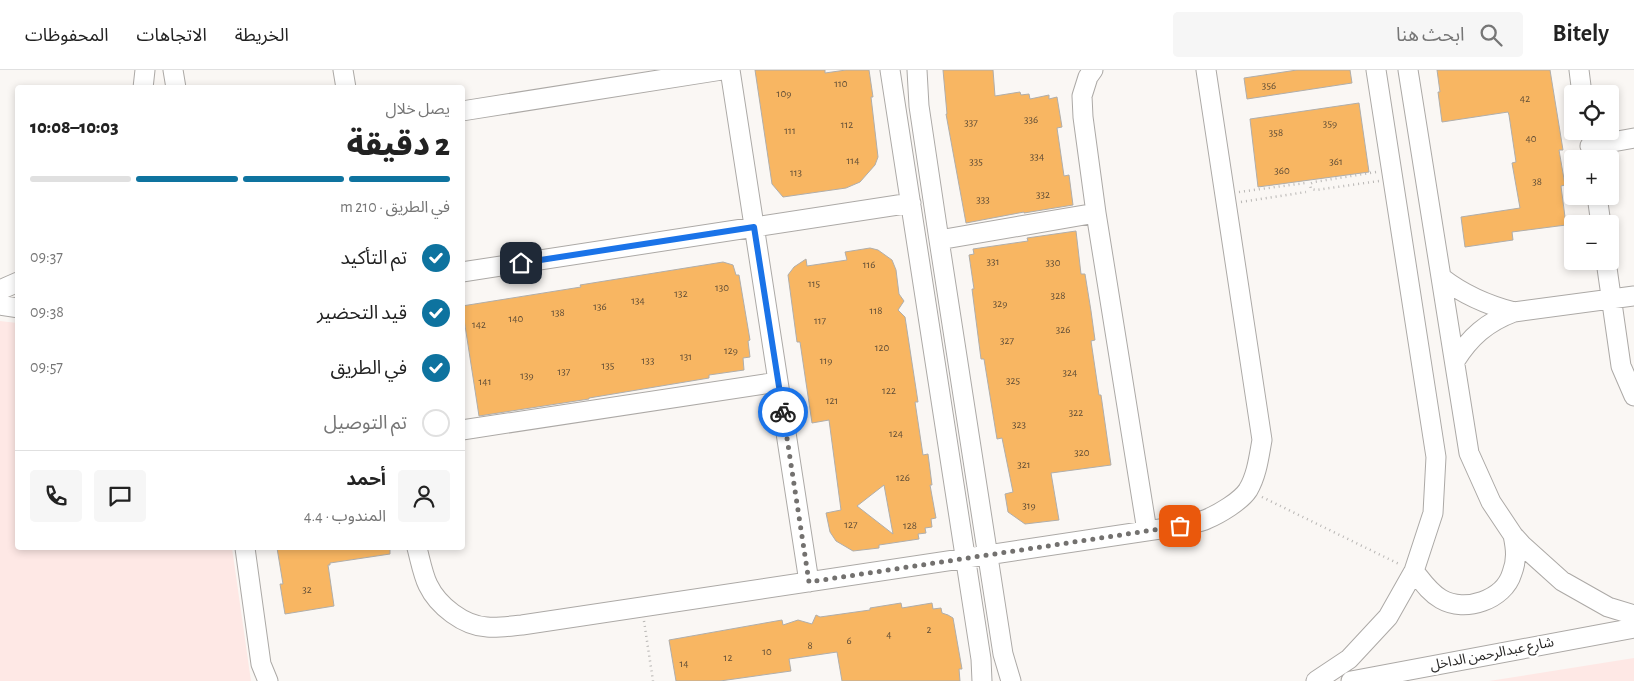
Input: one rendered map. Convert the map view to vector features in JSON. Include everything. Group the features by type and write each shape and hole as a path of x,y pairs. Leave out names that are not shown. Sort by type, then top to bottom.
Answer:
{"street":[{"path":"144,85 145,70"},
{"path":"173,70 176,85"},
{"path":"343,70 346,85"},
{"path":"465,111 722,70"},
{"path":"730,70 809,582"},
{"path":"890,70 965,558 982,681"},
{"path":"917,70 919,106 939,240 1003,654 1011,681"},
{"path":"1093,70 1088,77 1082,96 1083,117 1096,213 1147,531"},
{"path":"419,550 428,586 438,600 452,613 467,622 486,627 522,625 1147,531 1206,520 1240,499 1248,490 1254,476 1262,440 1206,70"},
{"path":"1316,681 1350,659 1388,617 1414,571 1433,514 1436,457 1376,70"},
{"path":"1408,70 1470,453 1491,502 1514,535 1562,581 1608,607 1634,615"},
{"path":"1579,70 1581,85"},
{"path":"1590,145 1634,138"},
{"path":"465,272 911,203"},
{"path":"939,240 1096,213"},
{"path":"1607,270 1621,366 1634,396"},
{"path":"1442,278 1454,288 1483,303 1514,312"},
{"path":"0,290 15,283"},
{"path":"1455,361 1468,342 1499,317 1514,312 1634,296"},
{"path":"0,305 15,308"},
{"path":"465,430 778,382"},
{"path":"1414,571 1426,586 1442,599 1462,605 1482,602 1500,592 1512,576 1517,556 1514,535"},
{"path":"245,550 261,664 268,681"},
{"name":"شارع عبدالرحمن الداخل","path":"1351,681 1634,628"}],"path":[{"path":"1392,174 1316,190 1310,187 1310,184 1314,182 1392,174"},
{"path":"1226,199 1305,182"},
{"path":"1226,199 1306,192"},
{"path":"1248,490 1414,571"},
{"path":"641,607 653,681"}],"shaded area":[{"path":"0,321 15,323 15,550 232,550 251,681 0,681"},
{"path":"1634,658 1634,681 1489,681"}],"building":[{"path":"755,70 825,70 825,73 846,70 869,70 878,157 875,165 860,182 846,188 783,197 772,184"},
{"path":"943,70 993,70 995,96 1020,92 1021,95 1029,94 1030,99 1049,95 1049,99 1057,97 1062,127 1057,128 1064,176 1069,175 1073,205 966,223 946,114"},
{"path":"1297,70 1350,70 1352,83 1247,99 1244,78"},
{"path":"1437,70 1550,70 1563,150 1559,150 1564,179 1564,185 1561,186 1564,225 1512,232 1513,240 1465,247 1461,217 1520,208 1512,163 1516,162 1509,115 1508,112 1442,122 1438,92 1440,92"},
{"path":"1359,103 1369,172 1258,187 1250,119"},
{"path":"1076,231 1081,274 1085,274 1091,311 1095,340 1091,341 1111,465 1051,473 1059,520 1025,524 1008,512 1005,494 1013,492 1002,438 997,439 984,359 981,359 969,255 974,254 973,249 1028,241 1027,238"},
{"path":"870,248 878,250 892,260 896,270 899,294 904,301 898,310 905,317 918,402 915,402 923,455 928,454 932,485 930,485 936,518 931,519 932,527 925,528 926,533 918,534 919,539 879,545 879,548 853,551 836,541 830,532 826,513 841,510 829,420 812,423 800,342 797,342 788,275 794,267 806,259 807,266 847,260 845,252","holes":["884,485 893,534 857,506"]},
{"path":"723,262 733,265 736,275 739,275 750,340 748,341 750,357 743,358 744,370 709,375 709,378 589,399 479,416 465,325 465,306 581,287 580,285"},
{"path":"277,550 390,550 390,554 330,563 328,565 334,606 285,614 280,584 283,584"},
{"path":"901,603 902,608 932,603 933,609 941,608 942,613 953,618 962,669 959,669 960,681 842,681 837,652 789,659 791,671 720,681 676,681 669,640 782,620 783,625 798,620 812,624 816,615 820,617 870,610 870,608"}],"way so far":[{"path":"783,412 809,582 1180,526"}],"route":[{"path":"521,263 754,227 783,412"}]}
